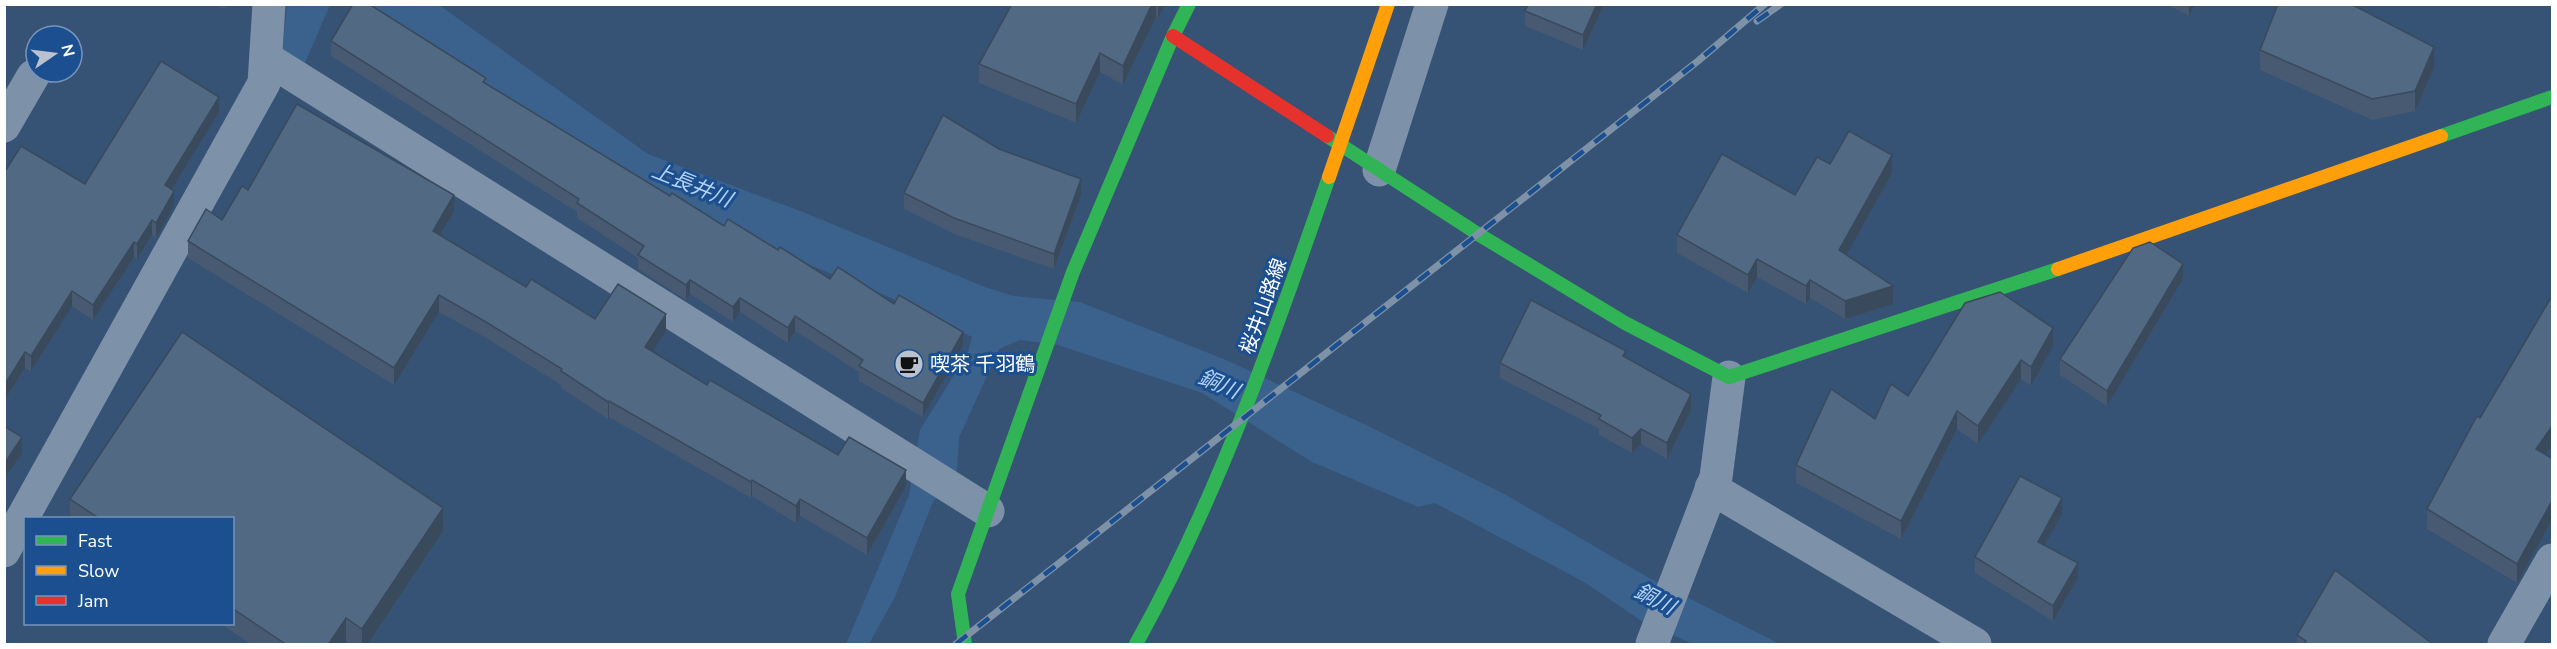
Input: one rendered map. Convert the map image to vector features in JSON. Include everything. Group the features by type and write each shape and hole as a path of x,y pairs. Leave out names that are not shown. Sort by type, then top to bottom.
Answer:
{"street":[{"path":"4,551 264,83 269,4"},
{"path":"965,645 958,594 1074,272 1173,36 1189,4"},
{"name":"桜井山路線","path":"1136,645 1172,579 1220,470 1276,330 1388,4"},
{"path":"1379,170 1432,4"},
{"path":"1173,36 1478,234 1615,317 1729,378 2090,260 2553,97"},
{"path":"266,58 988,511"},
{"path":"4,126 28,84"},
{"path":"1652,645 1716,477 1729,378"},
{"path":"1711,488 1975,645"},
{"path":"2504,645 2553,560"}],"water":[{"path":"287,5 330,5 305,63 282,53"},
{"path":"358,5 439,5 648,154 803,212 985,287 1014,296 1080,302 1226,360 1364,424 1506,495 1651,579 1780,644 1693,644 1643,622 1584,582 1435,503 1418,507 1312,462 1202,393 1058,345 1020,340 999,349 959,438 957,471 933,502 895,597 869,644 846,644 909,495 920,430 968,352 972,337 901,302 775,251 715,222 625,170"}],"building":[{"path":"353,4 369,4 486,78 483,82 670,196 672,193 724,226 728,219 778,250 780,247 830,279 838,267 894,304 899,295 963,332 923,403 859,366 863,360 795,316 788,328 740,298 733,307 690,280 686,285 638,255 644,246 577,203 579,199 331,41"},
{"path":"1012,4 1152,4 1123,66 1100,53 1076,104 979,64"},
{"path":"1528,4 1597,4 1583,35 1525,11"},
{"path":"2278,4 2351,4 2434,47 2415,91 2372,99 2260,50"},
{"path":"161,61 219,97 165,185 174,191 156,223 152,220 137,244 134,242 93,305 72,291 31,356 25,352 4,386 4,173 21,146 85,184"},
{"path":"297,104 454,195 433,231 526,287 531,279 595,319 618,284 666,314 645,347 707,385 710,380 838,455 849,437 906,470 867,538 800,499 796,506 608,402 561,371 562,369 439,295 394,368 188,241 206,209 222,220 242,186 248,190"},
{"path":"943,115 999,149 1081,179 1054,254 954,218 904,193"},
{"path":"1849,131 1892,155 1839,250 1893,286 1845,301 1810,280 1806,286 1757,259 1748,275 1677,235 1722,154 1795,195 1817,157 1830,164"},
{"path":"2150,242 2183,264 2107,391 2060,359 2133,248"},
{"path":"2000,292 2053,328 2031,367 2021,360 1978,426 1957,411 1901,521 1796,465 1831,389 1875,419 1891,384 1908,396 1965,303"},
{"path":"2553,294 2553,425 2536,449 2553,459 2553,499 2517,564 2427,509 2477,416 2480,418"},
{"path":"1531,300 1626,351 1623,356 1691,394 1667,443 1641,429 1632,438 1599,419 1601,415 1500,363"},
{"path":"182,332 443,508 362,629 346,618 328,645 287,645 234,609 234,517 97,517 70,499"},
{"path":"4,426 22,437 4,464"},
{"path":"2020,476 2062,498 2038,542 2078,563 2053,606 1975,557"},
{"path":"2335,570 2434,645 2304,645 2306,641 2297,635"}],"railway":[{"path":"956,644 1698,61 1765,4"},
{"path":"1757,21 1781,4"}],"traffic: fast":[{"path":"965,644 958,594 1073,272 1173,36 1189,4"},
{"path":"2441,136 2552,97"},
{"path":"1327,136 1478,234 1625,323 1729,377 2058,269"},
{"path":"1136,644 1166,588 1219,474 1265,356 1329,177"}],"traffic: slow":[{"path":"1329,177 1388,4"},
{"path":"2058,269 2441,136"}],"traffic: jam":[{"path":"1173,36 1327,136"}],"place":[{"name":"喫茶 千羽鶴","path":"909,364"}],"water label":[{"name":"上長井川","path":"692,185"},
{"name":"銅川","path":"1219,384"},
{"name":"銅川","path":"1655,599"}]}
